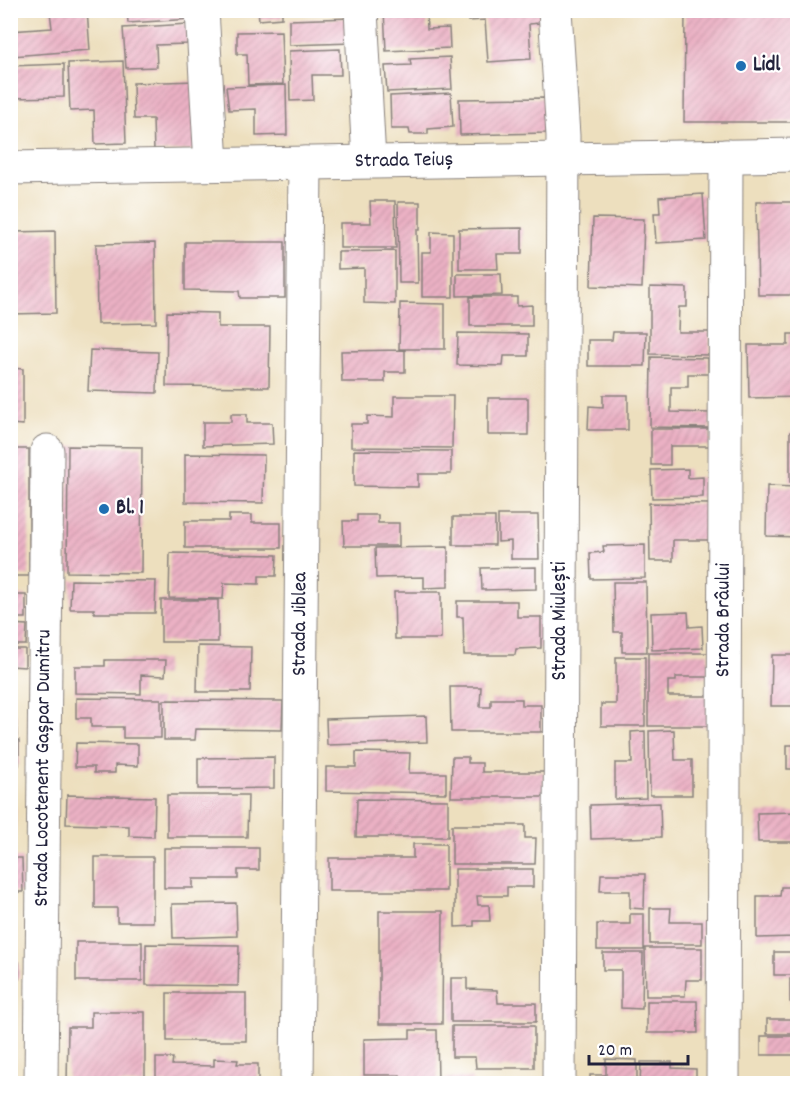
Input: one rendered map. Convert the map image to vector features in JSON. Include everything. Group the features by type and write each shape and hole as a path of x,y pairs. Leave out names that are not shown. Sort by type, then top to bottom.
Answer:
{"street":[{"path":"202,10 211,164"},
{"path":"361,10 369,161"},
{"name":"Strada Miulești","path":"555,10 563,159 559,1083"},
{"name":"Strada Teiuș","path":"10,168 798,154"},
{"name":"Strada Brâului","path":"723,1083 726,156"},
{"name":"Strada Jiblea","path":"297,1083 305,163"},
{"name":"Strada Locotenent Gașpar Dumitru","path":"41,1083 47,452"}],"building":[{"path":"87,10 90,50 12,56 10,31 52,28 50,12"},
{"path":"127,10 192,10 192,19 128,23"},
{"path":"258,10 282,10 282,18 259,20"},
{"path":"384,10 426,10 427,29 449,28 450,48 386,51"},
{"path":"468,10 540,10 540,23 529,24 531,59 488,62 485,20 468,21"},
{"name":"Lidl","path":"685,10 798,10 798,122 684,122"},
{"path":"352,18 353,43 289,45 289,20"},
{"path":"188,24 187,44 156,45 157,67 126,68 123,28"},
{"path":"281,31 283,84 248,85 247,54 237,54 237,32"},
{"path":"340,49 341,75 312,75 313,100 290,101 289,51"},
{"path":"450,57 452,89 387,92 385,66 411,65 410,59"},
{"path":"123,61 126,143 95,144 94,110 70,111 68,63"},
{"path":"64,64 64,97 11,98 10,66"},
{"path":"196,81 198,150 154,152 153,119 134,119 133,83"},
{"path":"286,85 287,135 256,136 256,109 229,110 226,87"},
{"path":"451,93 453,127 428,129 428,134 410,134 409,129 391,129 390,96"},
{"path":"545,98 546,133 460,135 459,99"},
{"path":"703,194 706,240 656,243 654,213 660,213 659,197"},
{"path":"370,201 395,201 396,248 340,248 340,223 371,223"},
{"path":"398,202 420,202 420,230 417,230 418,283 399,283"},
{"path":"756,202 798,202 798,295 758,295"},
{"path":"593,218 644,219 642,288 591,286"},
{"path":"522,228 522,254 497,254 498,269 459,269 459,229"},
{"path":"55,231 56,313 10,314 10,271 15,271 14,232"},
{"path":"431,232 453,233 453,297 422,297 422,252 431,252"},
{"path":"185,242 285,242 285,298 240,298 239,291 185,290"},
{"path":"155,243 156,323 97,324 96,244"},
{"path":"395,251 395,304 364,303 364,268 338,269 338,252"},
{"path":"457,274 501,274 502,295 457,296"},
{"path":"650,287 687,288 687,307 679,307 678,332 710,332 710,355 650,354"},
{"path":"470,297 517,297 517,306 532,305 532,326 470,326"},
{"path":"400,303 445,304 445,349 399,349"},
{"path":"167,312 218,313 218,327 270,327 269,387 166,386"},
{"path":"613,332 646,332 645,366 588,366 588,340 612,340"},
{"path":"458,333 528,334 528,356 504,356 503,366 457,365"},
{"path":"788,334 798,334 798,397 749,398 748,345 788,345"},
{"path":"90,350 158,352 157,393 88,391"},
{"path":"405,350 405,372 385,372 385,382 342,382 341,351"},
{"path":"651,357 708,358 708,374 688,374 688,387 671,387 671,412 711,413 710,428 650,427"},
{"path":"10,368 23,369 23,425 10,424"},
{"path":"603,395 628,395 628,430 588,430 589,406 603,407"},
{"path":"394,396 453,396 452,448 351,447 351,424 367,424 367,416 394,417"},
{"path":"488,398 528,398 528,435 488,435"},
{"path":"231,414 247,414 247,423 272,423 273,444 203,446 203,422 231,422"},
{"path":"651,429 711,429 710,446 670,446 670,465 651,465"},
{"path":"790,432 798,432 798,482 790,482"},
{"name":"Bl. 1","path":"68,446 142,447 141,573 67,572"},
{"path":"10,449 29,449 29,576 10,576"},
{"path":"354,450 451,451 451,474 418,474 418,487 354,486"},
{"path":"185,454 264,455 263,503 185,502"},
{"path":"688,469 688,478 703,477 703,497 652,498 651,470"},
{"path":"767,486 798,487 798,537 766,536"},
{"path":"649,503 710,504 711,540 673,540 673,561 650,561"},
{"path":"229,515 252,515 252,523 281,523 281,548 185,548 185,521 229,521"},
{"path":"357,515 378,515 378,523 399,523 399,546 344,546 343,521 357,521"},
{"path":"498,515 538,515 539,559 511,559 511,541 498,542"},
{"path":"453,517 495,517 495,545 453,545"},
{"path":"645,545 645,578 591,579 590,553 604,552 603,546"},
{"path":"448,547 448,587 424,588 424,577 376,578 375,548"},
{"path":"170,553 277,555 276,576 259,576 259,584 224,583 223,599 169,598"},
{"path":"536,567 536,589 482,590 481,568"},
{"path":"71,580 156,581 155,613 94,613 94,609 70,609"},
{"path":"613,582 646,582 647,652 622,652 622,632 614,632"},
{"path":"394,592 441,592 441,639 395,639"},
{"path":"10,595 26,595 26,618 10,618"},
{"path":"161,600 218,600 218,642 161,642"},
{"path":"457,601 517,601 517,617 541,617 541,648 516,649 515,655 464,655 463,617 457,617"},
{"path":"688,612 689,627 702,626 703,648 652,650 651,613"},
{"path":"10,624 27,625 26,645 10,645"},
{"path":"198,646 251,647 250,692 197,692"},
{"path":"10,649 25,649 25,667 10,666"},
{"path":"648,653 708,653 709,677 676,677 676,681 668,681 668,696 708,696 708,726 648,726"},
{"path":"772,655 798,655 798,706 771,706"},
{"path":"616,657 645,657 645,726 601,726 601,704 616,704"},
{"path":"105,660 166,660 165,676 141,675 141,694 75,693 75,666 105,666"},
{"path":"450,687 481,687 480,707 491,707 491,699 522,699 522,705 541,705 541,732 451,732"},
{"path":"76,698 161,699 161,738 123,738 123,727 91,727 91,718 76,718"},
{"path":"164,700 283,701 282,730 196,729 195,740 164,740"},
{"path":"10,713 16,713 17,736 10,736"},
{"path":"426,716 427,742 327,745 326,719"},
{"path":"674,730 675,760 692,760 692,795 650,795 649,731"},
{"path":"645,731 646,798 615,799 615,763 632,763 631,732"},
{"path":"10,740 19,740 19,765 10,766"},
{"path":"76,743 138,744 138,766 115,765 115,773 94,773 94,767 75,767"},
{"path":"787,745 798,745 798,769 787,769"},
{"path":"356,752 410,753 409,773 446,773 446,793 326,791 326,767 356,767"},
{"path":"274,757 274,788 198,789 198,758"},
{"path":"452,757 468,757 468,763 482,763 482,772 544,772 544,797 451,797"},
{"path":"67,795 155,797 154,837 129,836 129,826 66,824"},
{"path":"167,795 248,795 247,837 167,837"},
{"path":"357,799 448,800 448,837 356,837"},
{"path":"660,803 661,837 591,839 590,805"},
{"path":"10,807 16,807 15,831 10,831"},
{"path":"798,812 798,842 758,842 757,813"},
{"path":"452,825 525,825 525,838 536,838 535,864 452,864"},
{"path":"413,844 446,844 446,891 329,891 329,858 413,858"},
{"path":"164,848 259,848 259,870 238,870 238,879 193,879 193,888 164,888"},
{"path":"95,857 153,857 153,922 117,922 117,908 95,908"},
{"path":"10,858 22,858 23,892 10,892"},
{"path":"455,869 533,869 533,887 507,887 507,896 477,896 478,905 489,905 490,921 474,921 474,926 455,927"},
{"path":"601,874 645,874 644,909 630,908 630,891 600,891"},
{"path":"781,887 798,887 796,937 757,938 757,896 780,896"},
{"path":"236,903 237,936 173,938 172,904"},
{"path":"650,908 671,908 670,922 702,922 702,944 650,944"},
{"path":"379,911 443,911 442,1024 379,1024"},
{"path":"630,914 644,914 644,950 597,950 597,924 630,924"},
{"path":"76,942 142,942 142,981 76,981"},
{"path":"146,944 239,945 238,986 146,985"},
{"path":"645,948 702,948 702,980 686,980 685,996 646,996"},
{"path":"774,952 798,952 798,975 774,975"},
{"path":"603,953 643,953 642,1009 621,1008 621,970 603,970"},
{"path":"10,962 19,962 19,979 10,979"},
{"path":"451,978 467,978 467,989 497,990 498,1003 536,1003 536,1022 451,1022"},
{"path":"790,979 798,979 798,1002 790,1002"},
{"path":"167,993 246,993 246,1041 167,1041"},
{"path":"647,1001 697,1001 698,1033 647,1033"},
{"path":"91,1012 145,1012 145,1084 67,1084 68,1027 91,1027"},
{"path":"767,1019 798,1019 798,1034 767,1034"},
{"path":"452,1026 534,1026 534,1068 476,1068 475,1057 452,1057"},
{"path":"410,1030 437,1030 438,1082 400,1083 400,1075 364,1075 364,1039 410,1038"},
{"path":"761,1036 798,1036 798,1055 761,1055"},
{"path":"156,1058 173,1058 172,1065 214,1066 214,1059 238,1060 237,1064 258,1064 258,1084 156,1084"},
{"path":"606,1059 637,1060 637,1084 590,1084 590,1075 606,1075"},
{"path":"641,1062 672,1062 672,1068 696,1069 696,1084 640,1084"},
{"path":"446,1078 472,1078 472,1084 446,1084"}],"place":[{"name":"Lidl","path":"741,66"},
{"name":"Bl. 1","path":"104,509"}]}
